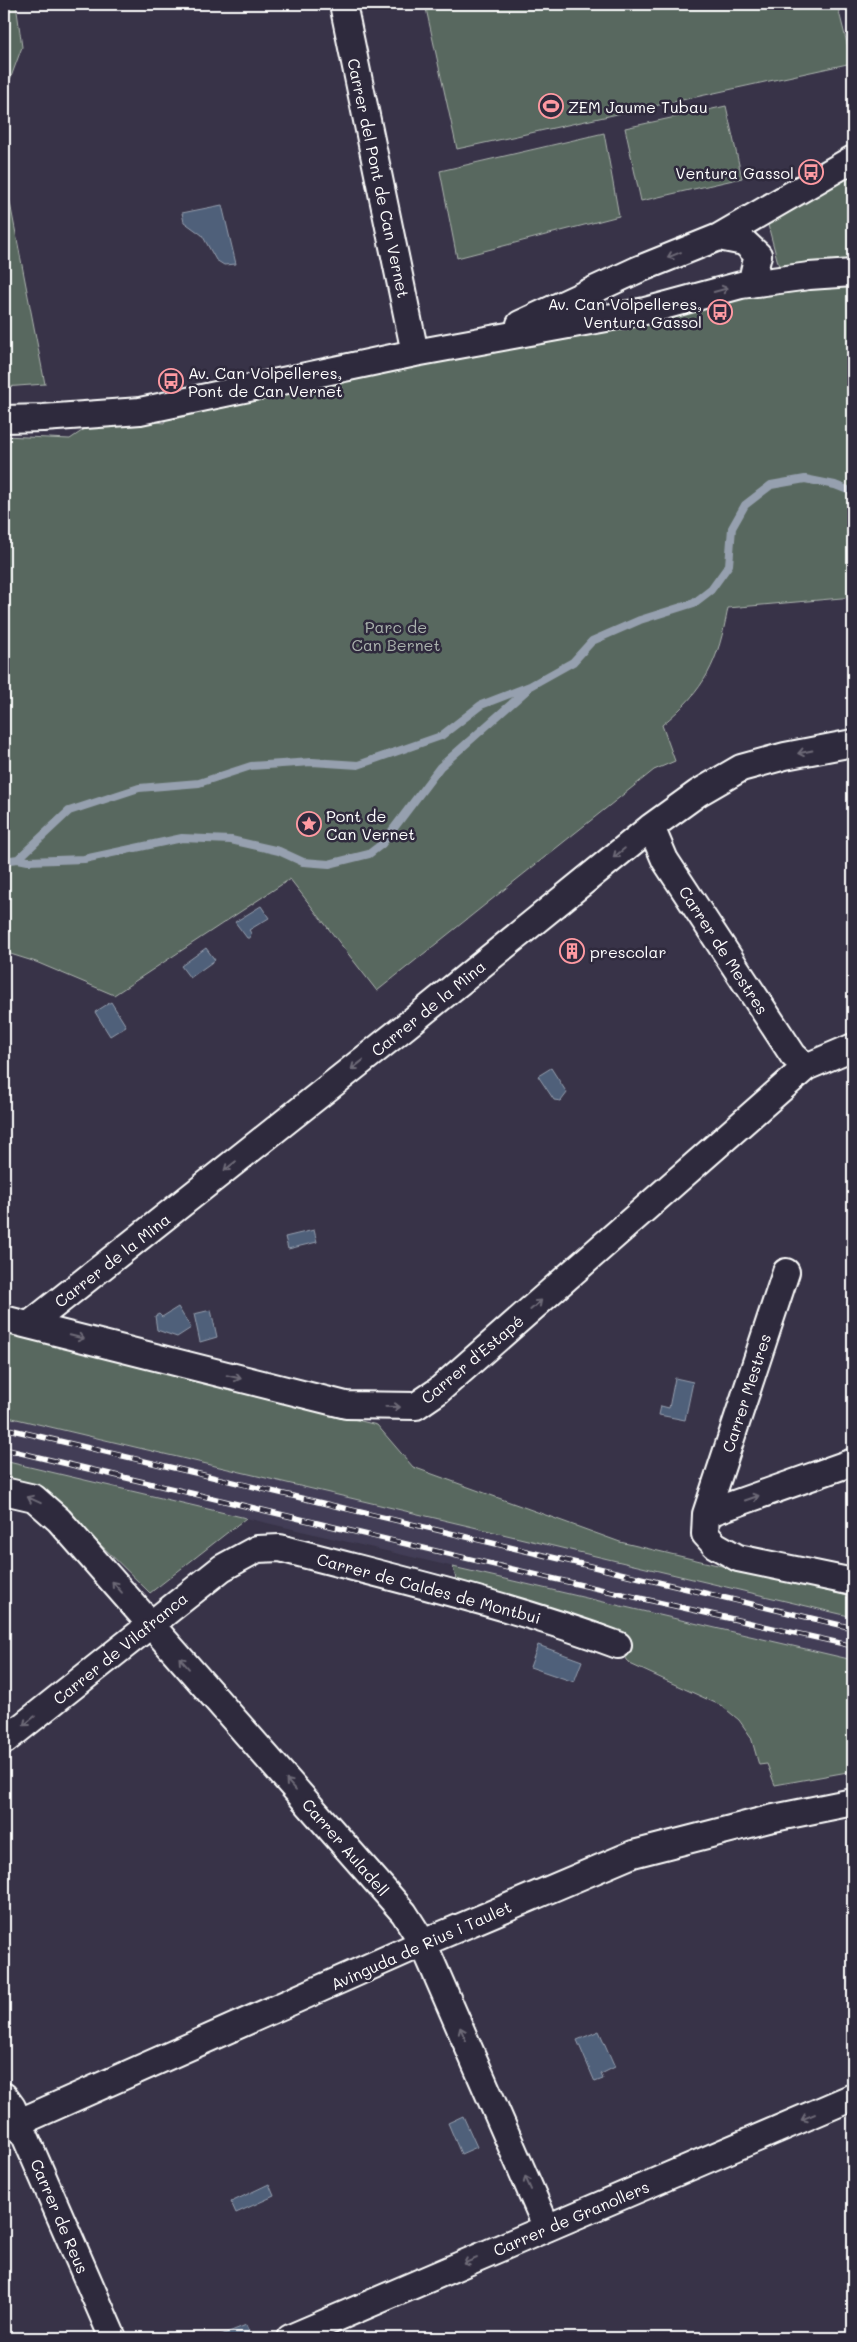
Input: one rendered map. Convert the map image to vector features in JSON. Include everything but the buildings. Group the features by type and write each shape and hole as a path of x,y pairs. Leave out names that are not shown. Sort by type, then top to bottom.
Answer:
{"street":[{"name":"Carrer del Pont de Can Vernet","path":"343,4 415,353"},
{"path":"485,340 637,270 731,240 778,202 853,159"},
{"path":"731,240 758,255 751,284"},
{"path":"637,270 630,293 645,311"},
{"path":"4,419 52,418 140,410 415,353 645,311 751,284 810,276 853,273"},
{"name":"Carrer de la Mina","path":"29,1325 406,1026 650,827 698,793 741,768 785,756 853,743"},
{"name":"Carrer de Mestres","path":"650,827 671,868 793,1055 806,1067"},
{"name":"Carrer d'Estapé","path":"4,1319 346,1405 416,1406 438,1391 806,1067 853,1047"},
{"name":"Carrer Mestres","path":"705,1524 786,1272"},
{"path":"853,1462 705,1524 715,1546 738,1558 853,1582"},
{"name":"Carrer Auladell","path":"4,1491 34,1498 58,1520 404,1913 423,1943 548,2228"},
{"name":"Carrer de Caldes de Montbui","path":"239,1557 257,1549 280,1548 554,1621 618,1645"},
{"name":"Carrer de Vilafranca","path":"4,1741 149,1624 239,1557"},
{"name":"Avinguda de Rius i Taulet","path":"12,2126 423,1943 633,1854 769,1819 853,1802"},
{"name":"Carrer de Reus","path":"4,2096 12,2107 12,2126 113,2338"},
{"name":"Carrer de Granollers","path":"290,2338 853,2097"}],"shaded area":[{"path":"4,1416 853,1617 853,1661 4,1461"}],"green space":[{"path":"7,4 16,4 22,47 4,96 4,9"},
{"name":"ZEM Jaume Tubau","path":"425,4 837,4 852,63 457,149"},
{"path":"726,106 742,178 641,201 625,128"},
{"path":"604,133 619,216 457,258 440,171"},
{"name":"Parc de Can Bernet","path":"853,158 853,597 728,608 720,644 708,673 689,699 662,725 675,761 654,770 377,991 290,879 114,995 36,962 4,952 4,436 70,439 107,414 164,423 175,403 782,278 764,210"},
{"path":"4,172 45,384 4,387"},
{"path":"4,1332 377,1425 413,1467 620,1542 853,1597 853,1617 4,1416"},
{"path":"4,1461 246,1518 150,1593 47,1492 4,1482"},
{"path":"453,1567 853,1660 853,1771 775,1785 767,1764 759,1765 751,1737 739,1720 722,1706 630,1664 617,1645 460,1595"}],"water":[{"path":"222,205 236,264 224,265 216,260 202,235 184,222 182,213"},
{"path":"261,906 269,918 249,930 251,933 250,938 247,938 235,922"},
{"path":"206,948 215,960 190,978 181,966"},
{"path":"111,1002 126,1026 110,1036 95,1012"},
{"path":"551,1068 567,1093 561,1101 554,1100 538,1076"},
{"path":"314,1230 317,1242 288,1249 285,1237"},
{"path":"178,1307 191,1328 177,1337 157,1330 155,1316 159,1314 162,1317"},
{"path":"211,1310 217,1337 200,1342 194,1314"},
{"path":"675,1378 693,1382 685,1420 659,1415 661,1406 669,1408"},
{"path":"538,1645 582,1661 574,1682 530,1667"},
{"path":"599,2031 615,2067 601,2074 603,2079 595,2082 577,2040"},
{"path":"463,2116 477,2147 461,2154 448,2123"},
{"path":"269,2184 274,2196 236,2213 231,2202"},
{"path":"246,2325 250,2334 239,2338 214,2338"}],"waterway":[{"path":"4,861 18,859 69,811 139,788 199,783 251,766 312,762 358,765 441,736 481,705 530,686 573,662 592,641 640,620 694,603 711,590 729,565 732,528 745,505 771,485 805,479 835,485 853,492"},
{"path":"18,859 28,861 84,859 182,838 231,840 279,851 303,862 329,864 369,854 382,844 440,767 527,690"}],"railway":[{"path":"4,1428 853,1628"},
{"path":"4,1449 546,1577 853,1646"}],"place":[{"name":"ZEM Jaume Tubau","path":"551,106"},
{"name":"Ventura Gassol","path":"811,172"},
{"name":"Av. Can Volpelleres, Ventura Gassol","path":"720,312"},
{"name":"Av. Can Volpelleres, Pont de Can Vernet","path":"171,381"},
{"name":"Pont de Can Vernet","path":"309,824"},
{"name":"prescolar","path":"572,951"}]}
